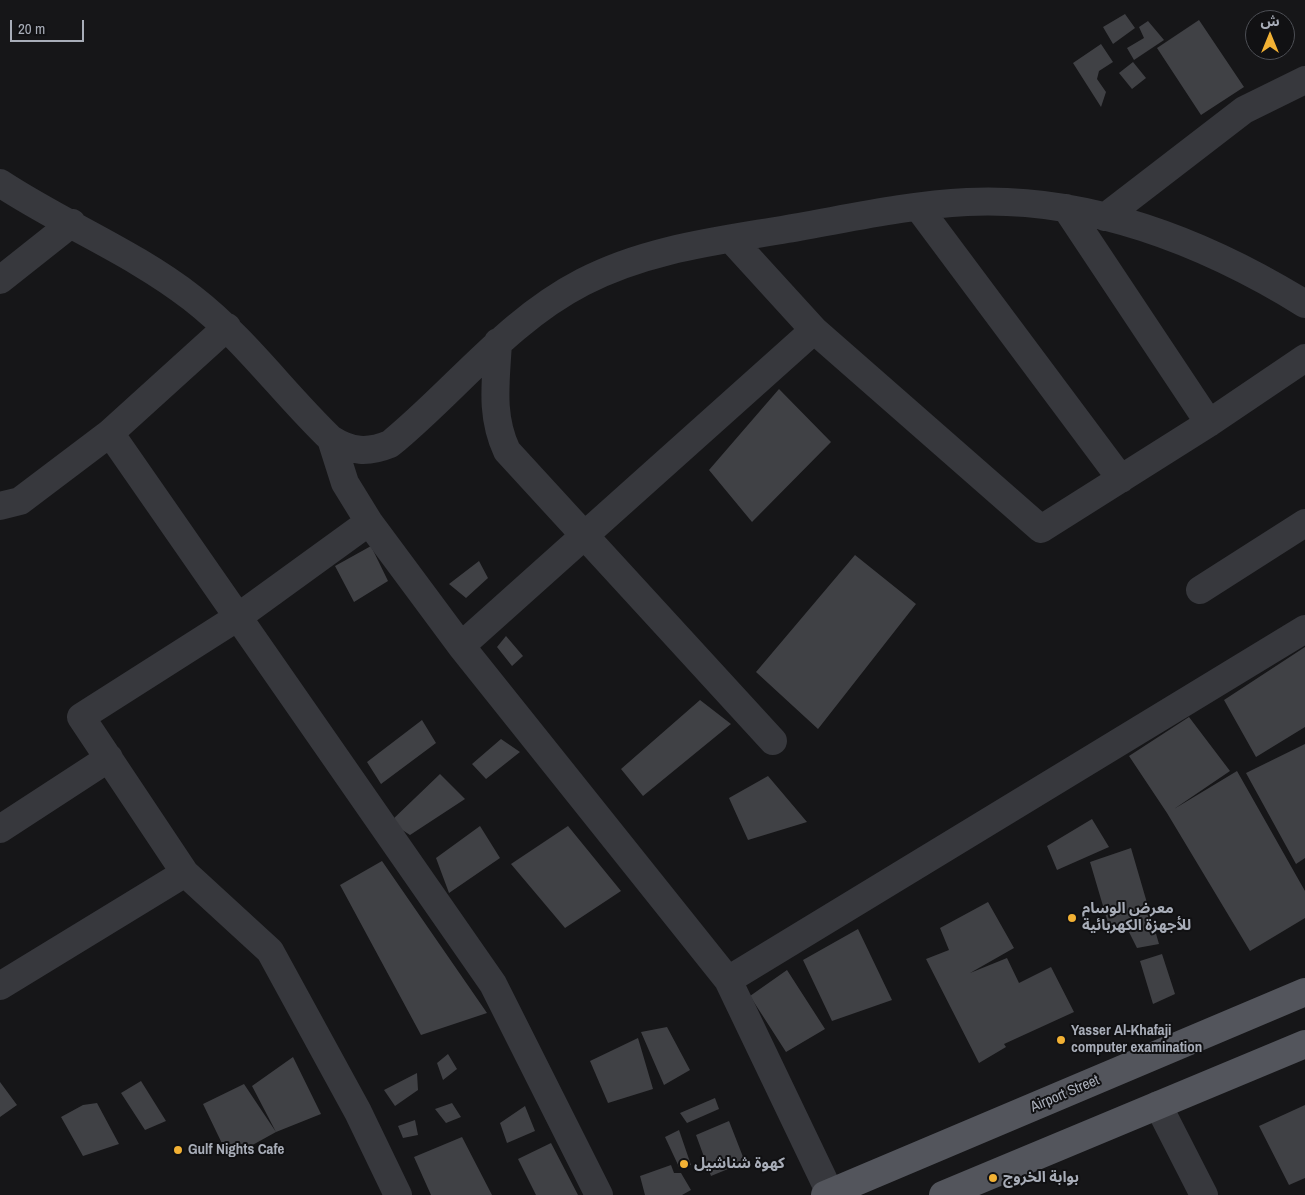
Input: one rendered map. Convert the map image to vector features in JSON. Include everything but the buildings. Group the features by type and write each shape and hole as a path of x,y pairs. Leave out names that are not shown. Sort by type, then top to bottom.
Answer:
{"main road":[{"name":"Airport Street","path":"828,1194 1305,992"},
{"path":"943,1195 967,1190 1158,1105 1305,1044"}],"street":[{"path":"1105,217 1244,110 1305,80"},
{"path":"0,183 72,223 191,297 227,326 331,439 343,447 359,451 375,450 390,444 498,342 538,309 582,282 630,261 680,247 918,207 977,202 1017,202 1066,208 1105,217 1155,231 1203,250 1305,304"},
{"path":"918,207 1121,479"},
{"path":"1066,208 1209,424"},
{"path":"0,280 72,223"},
{"path":"731,239 814,330 1041,529 1209,424 1305,358"},
{"path":"0,506 20,501 110,433 227,326"},
{"path":"461,646 814,330"},
{"path":"498,342 495,418 499,435 513,458 773,741"},
{"path":"110,433 493,984 599,1195"},
{"path":"331,439 345,483 369,522 461,646 728,980 828,1194"},
{"path":"369,522 238,617 81,717 185,873 270,951 358,1112 398,1195"},
{"path":"1200,590 1305,523"},
{"path":"728,980 1305,629"},
{"path":"0,829 109,758"},
{"path":"0,986 185,873"},
{"path":"1158,1105 1204,1195"}],"place":[{"name":"معرض الوسام للأجهزة الكهربائية","path":"1072,918"},
{"name":"Yasser Al-Khafaji computer examination","path":"1061,1040"},
{"name":"Gulf Nights Cafe","path":"178,1150"},
{"name":"كهوة شناشيل","path":"684,1164"},
{"name":"بوابة الخروج","path":"993,1178"}]}
